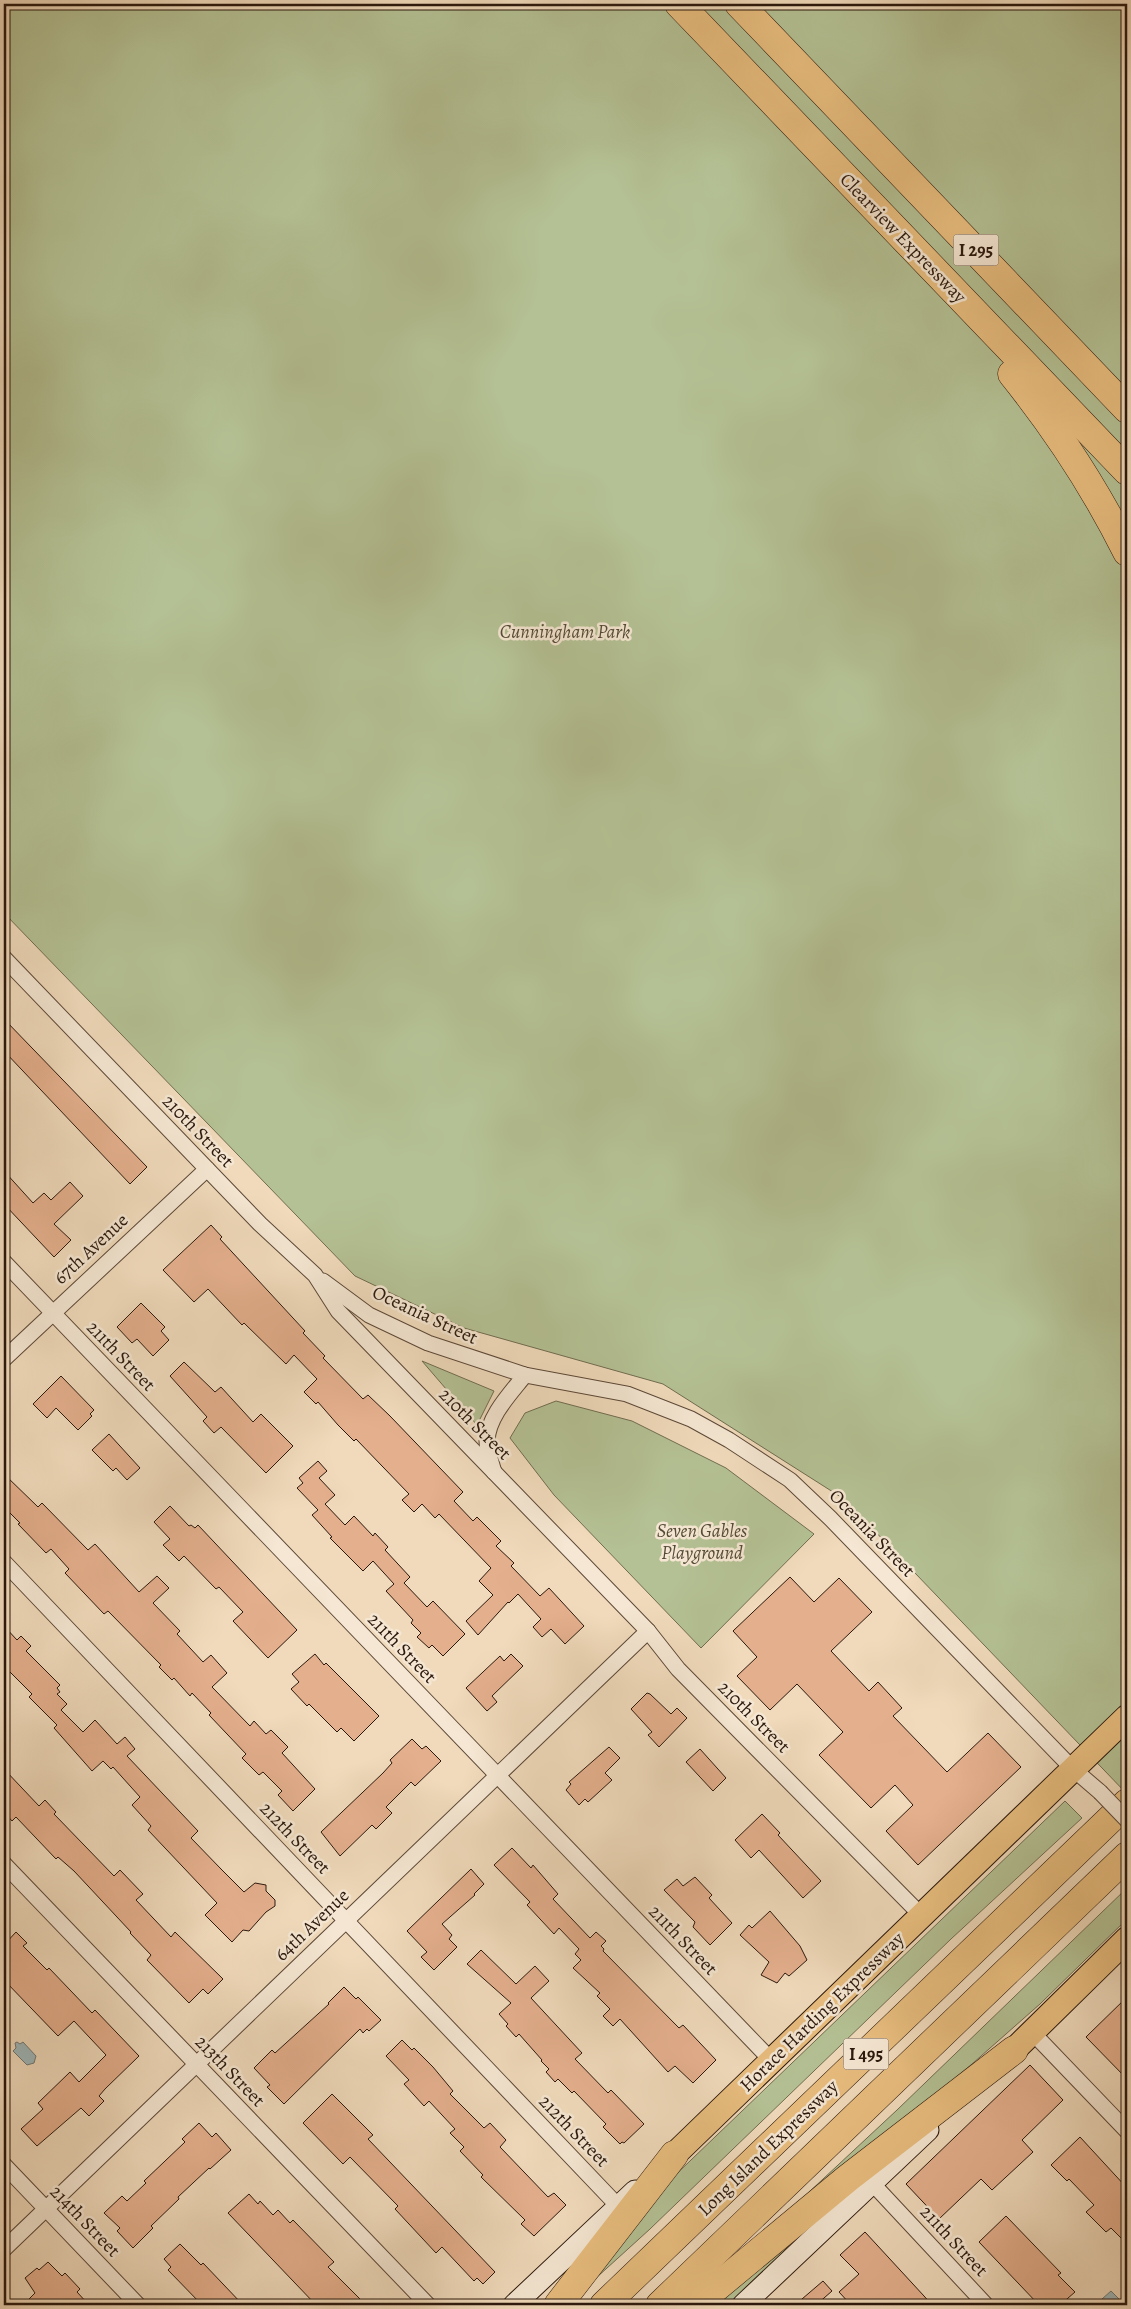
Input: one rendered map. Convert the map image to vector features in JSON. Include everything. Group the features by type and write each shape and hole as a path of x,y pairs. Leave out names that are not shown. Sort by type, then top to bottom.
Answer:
{"highway":[{"path":"662,4 760,89"},
{"name":"Clearview Expressway","path":"679,4 1127,471"},
{"name":"I 295","path":"739,4 1125,406"},
{"path":"760,4 832,100"},
{"path":"907,242 1056,431 1085,474 1127,552"},
{"name":"Long Island Expressway","path":"604,2305 1127,1803"},
{"name":"Long Island Expressway","path":"660,2305 1127,1856"},
{"path":"695,2305 848,2178 1023,2040"},
{"path":"558,2305 674,2155"}],"main road":[{"name":"Horace Harding Expressway","path":"514,2305 772,2061 1072,1768 1127,1717"},
{"path":"743,2305 1127,1939"}],"street":[{"name":"210th Street","path":"4,958 260,1224 315,1275 338,1311 648,1631 678,1669 922,1916"},
{"name":"67th Avenue","path":"4,1359 207,1169"},
{"name":"211th Street","path":"4,1262 772,2061"},
{"name":"Oceania Street","path":"315,1275 377,1319 428,1343 525,1375 627,1394 666,1407 729,1440 790,1480 837,1525 1072,1768 1100,1792 1127,1820"},
{"path":"494,1472 487,1438 498,1410 525,1375"},
{"name":"212th Street","path":"4,1562 618,2206"},
{"name":"64th Avenue","path":"4,2249 648,1631"},
{"name":"213th Street","path":"4,1864 428,2305"},
{"path":"1023,2040 1127,2131"},
{"name":"214th Street","path":"4,2165 138,2305"},
{"name":"211th Street","path":"872,2183 986,2305"}],"green space":[{"name":"Cunningham Park","path":"4,4 1127,4 1127,1794 844,1499 663,1384 464,1328 355,1276 4,913"},
{"path":"422,1361 494,1391 477,1425"},
{"name":"Seven Gables Playground","path":"556,1401 632,1421 726,1468 814,1534 701,1648 554,1495 510,1438 525,1413"},
{"path":"1065,1801 1082,1818 951,1939 650,2229 574,2298 666,2184"},
{"path":"1127,1888 1127,1919 1040,2004 972,2064 792,2214 793,2207 897,2110"},
{"path":"853,2187 730,2305 710,2305"}],"water":[{"path":"23,2042 36,2056 34,2063 27,2065 13,2051 16,2048 15,2043 20,2044"},
{"path":"1111,2291 1125,2305 1109,2305 1102,2299"}],"building":[{"path":"4,1019 147,1167 130,1184 4,1051"},
{"path":"4,1171 33,1203 44,1193 51,1200 70,1182 83,1196 54,1224 71,1240 54,1257 4,1204"},
{"path":"211,1225 222,1237 220,1239 305,1331 303,1333 325,1356 323,1358 363,1399 368,1395 390,1416 463,1492 454,1501 473,1521 477,1517 501,1541 496,1546 514,1563 511,1566 540,1596 549,1588 584,1626 565,1644 551,1629 542,1637 533,1627 541,1619 518,1594 508,1602 478,1635 466,1621 493,1595 479,1581 491,1568 439,1514 435,1518 422,1504 414,1512 402,1500 409,1494 356,1439 354,1441 338,1425 318,1402 316,1404 304,1392 317,1379 294,1355 286,1364 244,1323 242,1325 208,1289 194,1302 163,1270"},
{"path":"141,1303 165,1327 161,1331 169,1340 153,1356 137,1339 132,1343 117,1327"},
{"path":"184,1362 215,1392 221,1387 253,1422 261,1414 293,1446 266,1473 221,1427 214,1433 203,1421 207,1417 170,1376"},
{"path":"61,1376 94,1410 90,1414 92,1416 78,1430 56,1408 47,1418 33,1404"},
{"path":"109,1434 140,1468 127,1480 116,1468 113,1471 92,1450"},
{"path":"318,1461 327,1471 319,1478 335,1495 325,1504 345,1525 354,1516 373,1536 375,1533 388,1547 385,1550 410,1577 404,1583 427,1607 433,1601 465,1634 443,1656 432,1645 429,1648 417,1637 421,1633 411,1623 413,1620 386,1591 394,1584 373,1561 363,1571 330,1538 332,1537 312,1515 318,1510 297,1488 303,1483 299,1478"},
{"path":"4,1474 38,1507 42,1503 88,1550 95,1544 139,1592 157,1576 169,1588 153,1603 180,1631 177,1634 203,1662 211,1655 227,1673 212,1687 250,1726 254,1721 266,1734 271,1730 288,1747 282,1753 315,1789 293,1811 278,1795 282,1791 263,1772 259,1775 242,1758 246,1754 209,1715 211,1713 192,1693 190,1696 174,1678 172,1680 159,1667 161,1665 108,1611 104,1614 65,1573 69,1569 51,1549 46,1553 18,1524 20,1523 4,1507"},
{"path":"170,1506 189,1526 191,1525 195,1528 198,1525 297,1630 268,1658 233,1621 243,1612 219,1587 216,1589 184,1556 179,1561 163,1545 170,1539 154,1522"},
{"path":"790,1577 814,1602 839,1578 872,1612 831,1651 869,1691 878,1682 902,1708 893,1716 947,1772 988,1733 1021,1767 918,1865 886,1831 913,1805 895,1785 871,1808 819,1755 843,1732 797,1684 770,1710 737,1676 757,1657 733,1631"},
{"path":"4,1626 17,1640 21,1636 31,1646 26,1651 60,1685 57,1688 60,1692 57,1694 67,1704 61,1710 83,1732 95,1720 117,1744 125,1737 135,1749 127,1756 198,1831 191,1838 244,1892 255,1883 266,1885 266,1891 275,1900 275,1906 266,1912 249,1931 243,1930 232,1942 205,1915 217,1903 148,1830 151,1826 132,1805 140,1797 113,1767 111,1769 103,1761 92,1771 54,1728 57,1725 29,1697 32,1694 4,1666"},
{"path":"315,1654 324,1665 326,1663 379,1716 354,1741 341,1728 337,1732 291,1689 299,1682 292,1674"},
{"path":"511,1654 523,1666 492,1696 497,1702 487,1711 466,1688 500,1656 504,1661"},
{"path":"647,1693 671,1714 677,1708 687,1718 659,1747 648,1735 652,1732 631,1709"},
{"path":"412,1739 422,1749 426,1746 441,1761 415,1786 411,1782 386,1807 392,1813 376,1829 372,1825 340,1856 321,1832 383,1773 392,1763 390,1760"},
{"path":"609,1747 620,1758 605,1773 612,1780 588,1802 585,1799 579,1805 566,1790 571,1784 569,1782"},
{"path":"700,1749 726,1778 713,1791 686,1762"},
{"path":"4,1769 39,1806 45,1800 56,1812 54,1814 114,1876 120,1870 143,1894 136,1900 171,1937 175,1932 223,1979 208,1994 203,1989 189,2003 147,1960 151,1955 74,1871 58,1857 56,1859 16,1817 12,1821 4,1812"},
{"path":"762,1814 780,1833 778,1835 821,1881 803,1898 759,1850 751,1858 735,1840"},
{"path":"512,1848 531,1868 533,1865 558,1894 553,1899 590,1938 596,1932 606,1941 601,1946 604,1949 603,1951 679,2028 683,2025 716,2060 693,2083 675,2066 668,2072 620,2019 613,2026 603,2016 610,2009 597,1996 600,1993 573,1968 581,1960 575,1954 579,1949 559,1928 554,1934 527,1905 530,1902 494,1865"},
{"path":"471,1869 484,1884 475,1895 442,1924 452,1935 449,1939 457,1947 434,1970 421,1957 427,1952 407,1931"},
{"path":"695,1877 712,1895 709,1898 732,1923 710,1945 693,1927 695,1922 664,1890 677,1879 683,1886"},
{"path":"770,1911 800,1946 807,1960 789,1976 785,1973 777,1983 761,1975 769,1962 740,1935 749,1925 752,1928"},
{"path":"16,1932 27,1943 23,1946 47,1970 49,1968 92,2013 95,2010 139,2056 99,2096 104,2101 89,2116 81,2108 37,2146 21,2129 43,2109 38,2103 70,2072 79,2082 106,2055 74,2021 58,2036 4,1980 4,1945"},
{"path":"481,1950 516,1984 535,1966 549,1981 531,1998 582,2053 575,2059 608,2093 611,2090 644,2124 624,2143 620,2144 603,2127 606,2124 574,2091 572,2093 558,2079 555,2082 546,2072 549,2069 542,2060 519,2034 516,2037 506,2026 508,2024 499,2014 511,2003 467,1964"},
{"path":"344,1987 356,1999 358,1997 381,2020 369,2031 367,2029 363,2033 360,2029 284,2104 267,2087 270,2085 254,2068 272,2050 275,2053 329,2004"},
{"path":"1127,1997 1127,2079 1086,2037"},
{"path":"402,2040 412,2050 414,2048 433,2067 453,2091 450,2094 484,2128 490,2123 506,2140 500,2147 548,2197 554,2193 566,2205 534,2236 521,2224 525,2220 481,2177 483,2175 460,2151 464,2147 450,2133 455,2129 429,2101 424,2106 404,2084 409,2080 386,2056"},
{"path":"1030,2065 1063,2100 1022,2140 1033,2152 992,2190 981,2179 939,2219 906,2184"},
{"path":"332,2094 373,2135 368,2139 495,2272 483,2284 477,2278 474,2281 442,2247 436,2253 395,2209 398,2206 350,2157 343,2164 303,2123"},
{"path":"199,2123 212,2137 216,2133 231,2150 178,2197 179,2199 151,2226 153,2228 133,2248 117,2231 120,2228 104,2213 122,2196 127,2201 146,2183 144,2181 185,2142 182,2139"},
{"path":"1080,2137 1127,2188 1127,2244 1111,2228 1106,2232 1086,2212 1094,2205 1069,2179 1067,2181 1051,2165"},
{"path":"249,2194 258,2204 260,2201 273,2215 278,2210 290,2223 293,2220 334,2262 328,2267 366,2305 316,2305 228,2213"},
{"path":"1006,2216 1061,2273 1058,2275 1075,2292 1060,2305 1039,2305 979,2242"},
{"path":"865,2232 932,2305 851,2305 839,2292 859,2274 840,2255"},
{"path":"180,2244 201,2265 203,2263 243,2305 202,2305 168,2270 171,2267 164,2259"},
{"path":"48,2262 62,2276 65,2273 80,2289 77,2292 89,2305 23,2305 35,2293 25,2278"},
{"path":"823,2281 832,2291 816,2305 795,2305"}]}
